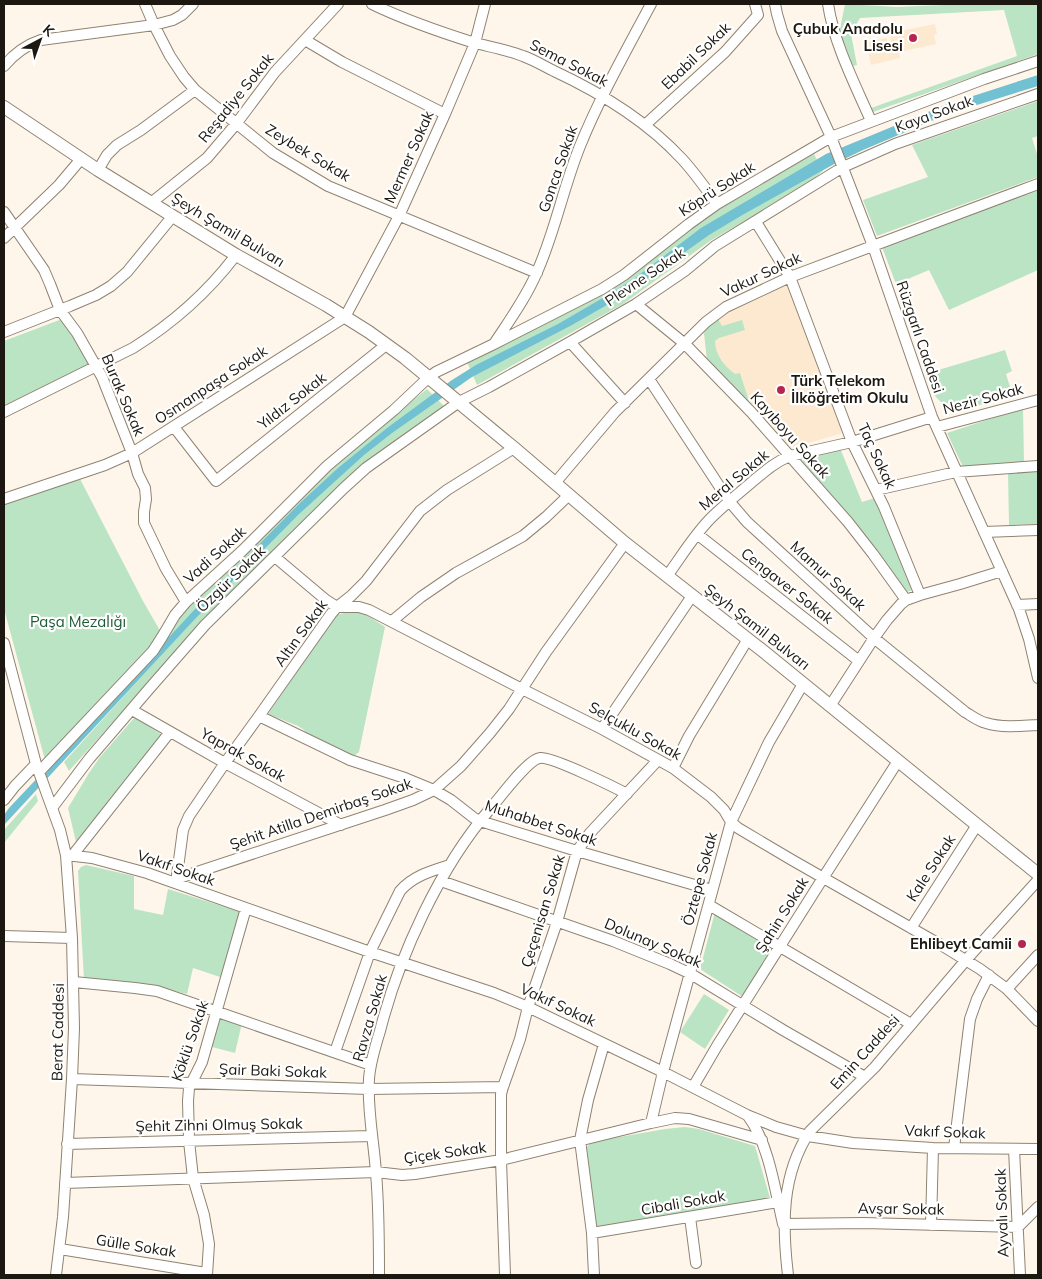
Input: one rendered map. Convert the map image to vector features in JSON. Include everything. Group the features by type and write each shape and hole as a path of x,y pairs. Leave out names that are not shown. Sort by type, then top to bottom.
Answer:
{"main road":[{"name":"Şeyh Şamil Bulvarı","path":"4,107 172,217 345,317 386,345 459,402 625,543 748,639 1038,874"}],"street":[{"name":"Zeybek Sokak","path":"145,4 175,63 195,90 273,153 320,181 398,216 537,273"},
{"path":"4,66 18,52 41,40 154,25 173,20 182,15 193,4"},
{"name":"Reşadiye Sokak","path":"150,203 207,158 236,124 275,72 338,4"},
{"name":"Sema Sokak","path":"372,4 413,22 475,43 522,56 602,95 645,125 666,143 683,160 718,204"},
{"name":"Mermer Sokak","path":"345,317 398,216 445,114 475,43 485,4"},
{"name":"Gonca Sokak","path":"494,344 537,273 576,155 602,95 651,4"},
{"path":"755,4 758,15 776,9"},
{"path":"828,4 836,39 871,121"},
{"name":"Rüzgarlı Caddesi","path":"776,9 782,31 831,137 873,246 932,417 1017,605 1029,639 1038,678"},
{"name":"Ebabil Sokak","path":"645,125 725,52 758,15"},
{"path":"305,40 342,62 445,114"},
{"name":"Köprü Sokak","path":"432,380 436,372 606,287 688,224 718,204 831,137 984,79 1038,61"},
{"path":"98,170 107,155 117,145 141,130 195,90"},
{"name":"Kaya Sokak","path":"842,166 895,144 1038,94"},
{"path":"4,238 59,185 81,159"},
{"name":"Plevne Sokak","path":"459,402 636,304 715,246 756,222 842,166"},
{"name":"Vakur Sokak","path":"556,483 615,412 706,322 726,307 790,276 1038,184"},
{"name":"Burak Sokak","path":"4,212 44,270 60,310 77,333 102,377 146,494 144,524 186,602"},
{"path":"4,332 96,295 127,272 172,217"},
{"name":"Taç Sokak","path":"756,222 790,276 852,442 876,490 920,594"},
{"path":"4,412 96,367 149,338 205,292 236,255"},
{"name":"Kayıboyu Sokak","path":"636,304 684,344 751,412 858,535 906,600"},
{"name":"Osmanpaşa Sokak","path":"4,499 105,465 132,453 345,317"},
{"path":"570,342 625,403"},
{"name":"Yıldız Sokak","path":"174,427 216,481 386,345"},
{"name":"Mamur Sokak","path":"649,379 729,501 747,522 874,638 974,718 988,724 1003,726 1038,725"},
{"name":"Vadi Sokak","path":"4,800 153,650 175,615 186,602 250,544 327,466 432,380"},
{"name":"Nezir Sokak","path":"937,427 1038,400"},
{"name":"Özgür Sokak","path":"52,808 89,759 205,626 366,468 459,402"},
{"name":"Meral Sokak","path":"667,576 712,517 781,459 852,442 932,417"},
{"name":"Altın Sokak","path":"176,881 180,846 186,822 194,807 337,607 352,596 366,581 420,511 447,490 514,448"},
{"path":"876,490 956,472 1038,466"},
{"path":"392,622 442,582 467,566 523,536 540,523 569,495"},
{"path":"984,532 1038,530"},
{"name":"Cengaver Sokak","path":"698,534 859,661"},
{"name":"Şehit Atilla Demirbaş Sokak","path":"176,881 413,800 434,790 456,771 509,709 569,620 625,543"},
{"path":"275,557 337,607"},
{"path":"830,706 874,638 893,612 906,600 920,594 1002,571"},
{"path":"602,729 692,596"},
{"path":"1017,605 1038,604"},
{"name":"Selçuklu Sokak","path":"337,607 360,607 369,610 602,729 673,768 712,797 724,810 731,822 738,828 966,960 1007,989 1038,1021"},
{"path":"673,768 748,639"},
{"path":"4,643 37,768"},
{"name":"Öztepe Sokak","path":"651,1123 663,1072 731,822 769,742 803,684"},
{"name":"Yaprak Sokak","path":"132,710 225,763 341,825"},
{"name":"Muhabbet Sokak","path":"260,716 350,760 405,778 434,790 451,800 474,818 577,851 712,890"},
{"path":"69,855 170,732"},
{"name":"Ravza Sokak","path":"379,1275 380,1240 376,1172 368,1089 371,1065 386,1005 402,962 441,880 480,820 532,762 541,758 558,763 627,794"},
{"name":"Çeçenisan Sokak","path":"505,1275 501,1160 501,1094 503,1087 520,1040 528,1007 557,922 577,851 658,760"},
{"name":"Şahin Sokak","path":"692,1087 898,761"},
{"name":"Berat Caddesi","path":"37,768 69,855 74,982 72,1079 60,1249 56,1275"},
{"name":"Kale Sokak","path":"911,928 976,825"},
{"name":"Vakıf Sokak","path":"69,855 92,858 176,881 370,952 472,985 528,1007 747,1115 776,1127 808,1136 853,1143 933,1148 1038,1149"},
{"path":"334,1052 370,952 395,898 404,885 418,876 450,865"},
{"name":"Dolunay Sokak","path":"441,880 613,941 670,964 691,974 742,1006 865,1077"},
{"name":"Emin Caddesi","path":"788,1275 783,1224 785,1203 788,1184 800,1148 810,1131 865,1077 1038,880"},
{"path":"708,904 911,1024"},
{"name":"Köklü Sokak","path":"206,1274 209,1244 204,1215 193,1178 189,1140 188,1088 202,1062 246,908"},
{"path":"4,936 72,938"},
{"path":"1007,989 1038,955"},
{"path":"954,1148 970,1019 977,999 989,975"},
{"path":"74,982 157,991 371,1065"},
{"path":"594,1275 592,1234 580,1140 588,1100 604,1044"},
{"name":"Şair Baki Sokak","path":"72,1079 368,1089 503,1087"},
{"path":"747,1115 756,1126 762,1140 783,1224"},
{"name":"Çiçek Sokak","path":"65,1183 376,1172 402,1175 415,1174 501,1160 675,1118 689,1119 762,1140"},
{"name":"Şehit Zihni Olmuş Sokak","path":"68,1144 189,1140 284,1140 372,1136"},
{"path":"931,1225 933,1148"},
{"name":"Ayvalı Sokak","path":"1014,1149 1020,1275"},
{"name":"Cibali Sokak","path":"592,1234 778,1202"},
{"path":"1018,1227 1038,1207"},
{"path":"690,1217 696,1263"},
{"name":"Avşar Sokak","path":"783,1224 864,1223 1018,1227"},
{"name":"Gülle Sokak","path":"60,1249 206,1274"}],"shaded area":[{"path":"935,24 937,34 934,35 936,44 899,52 900,58 871,65 866,43 886,38 888,42 891,42 890,33"},
{"name":"Türk Telekom İlköğretim Okulu","path":"790,284 843,433 795,447 787,445 707,360 704,333 717,317"}],"green space":[{"path":"845,4 896,7 1038,4 1038,54 873,112 871,108 1017,56 1004,10 860,18 851,34 857,65 853,66 839,34"},
{"path":"1038,101 1038,136 1032,138 1038,157 1038,177 877,236 863,200 928,177 912,145"},
{"path":"814,154 823,171 805,186 710,241 623,304 477,385 467,362 588,300 711,213"},
{"path":"1038,188 1038,270 949,310 929,270 896,284 882,247"},
{"path":"717,317 722,326 742,320 745,330 719,338 715,341 715,346 718,355 727,367 735,374 740,373 750,404 707,360 704,333"},
{"path":"62,319 94,365 4,407 4,341"},
{"path":"1005,350 1012,371 1006,374 1013,396 961,410 952,410 935,396 925,374"},
{"path":"427,389 445,407 363,465 294,529 205,619 69,771 64,762 172,643 164,635 182,611 318,478"},
{"path":"1023,408 1024,462 963,467 947,433"},
{"path":"840,448 862,502 875,498 915,589 907,592 849,517 801,461"},
{"path":"1038,472 1038,524 1009,525 1008,473"},
{"name":"Paşa Mezalığı","path":"79,477 162,634 45,760 4,609 4,504 46,487"},
{"path":"352,611 365,615 385,627 359,752 354,756 310,738 298,726 268,714 336,615"},
{"path":"135,717 162,735 76,842 68,808 100,757"},
{"path":"36,794 38,801 4,843 4,830"},
{"path":"86,865 134,876 134,909 163,915 168,889 241,912 223,978 193,968 187,994 149,985 84,980 78,871"},
{"path":"715,912 773,947 743,997 700,969"},
{"path":"704,994 729,1010 705,1049 680,1032"},
{"path":"220,1016 242,1023 235,1053 212,1047"},
{"path":"685,1127 699,1129 755,1146 770,1198 596,1227 593,1224 587,1147 591,1142"}],"water":[{"path":"1038,75 1038,86 948,114 836,163 709,235 626,294 572,325 472,377 392,433 364,455 298,515 194,620 4,825 4,815 9,808 196,608 300,503 338,468 387,428 452,380 476,365 558,324 613,292 635,278 701,228 826,154 945,105"}],"place":[{"name":"Çubuk Anadolu Lisesi","path":"913,38"},
{"name":"Türk Telekom İlköğretim Okulu","path":"781,390"},
{"name":"Ehlibeyt Camii","path":"1022,944"}]}
